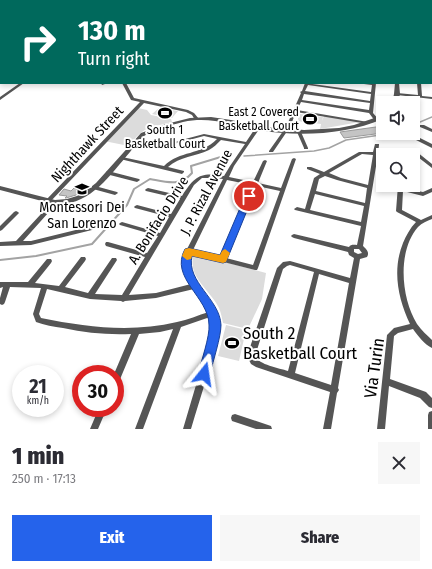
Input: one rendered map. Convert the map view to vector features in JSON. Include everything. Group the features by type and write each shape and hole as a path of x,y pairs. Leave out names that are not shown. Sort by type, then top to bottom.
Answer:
{"street":[{"path":"0,99 21,84"},
{"path":"124,84 130,98 142,102 187,111 193,114 197,119"},
{"path":"271,151 286,131 306,84"},
{"path":"313,84 373,93"},
{"path":"374,84 371,112 372,116 376,119"},
{"path":"397,84 397,94 412,96"},
{"path":"419,84 420,96"},
{"path":"302,92 372,102"},
{"path":"420,97 432,98"},
{"path":"299,101 371,112"},
{"name":"Nighthawk Street","path":"48,201 142,102"},
{"path":"295,110 368,123"},
{"path":"0,188 55,202 64,202 80,198 95,188 141,136 149,131 197,119 209,118 258,128 298,132 368,123 376,120"},
{"path":"422,126 432,130"},
{"name":"J. P. Rizal Avenue","path":"187,429 214,337 215,325 213,313 208,303 194,286 187,268 189,251 225,178 246,144 258,128"},
{"path":"298,132 306,148"},
{"path":"134,143 155,148 204,135 246,144"},
{"path":"165,168 173,160 214,147 220,138"},
{"path":"419,140 432,146"},
{"path":"307,212 317,178 325,172 361,153 376,154 360,247"},
{"path":"420,157 432,166"},
{"path":"122,158 182,172"},
{"path":"189,251 255,268 294,159"},
{"path":"223,259 265,161"},
{"path":"308,168 325,172 339,179 371,187"},
{"path":"108,173 137,180"},
{"name":"A. Bonifacio Drive","path":"123,299 192,184 207,176 225,178 282,190"},
{"path":"95,188 115,193"},
{"path":"148,190 183,198"},
{"path":"417,192 423,194 432,190"},
{"path":"313,192 368,204"},
{"path":"401,192 399,211 420,222"},
{"path":"17,244 55,202"},
{"path":"137,207 172,216"},
{"path":"297,209 364,225"},
{"path":"0,229 16,213"},
{"path":"432,217 420,222 407,242 401,259 400,280 402,298 414,326 432,345"},
{"path":"0,244 31,243 90,229 97,224"},
{"path":"122,224 161,235"},
{"path":"294,236 350,250 351,253 357,257 365,255 366,252 360,247 352,247 350,250"},
{"path":"108,244 149,256"},
{"path":"327,429 357,257"},
{"path":"60,289 83,259"},
{"path":"90,296 114,260"},
{"path":"29,285 49,261"},
{"path":"335,390 259,365 254,362 251,356 280,268 284,264 290,264 353,281"},
{"path":"291,375 317,271"},
{"path":"2,302 3,285 29,285 60,289 90,296 123,299 162,295 194,286"},
{"path":"45,287 36,314 38,320 80,329 136,332 178,325 213,313"},
{"path":"139,429 178,325"},
{"name":"Via Turin","path":"381,429 391,335 396,330 414,326"},
{"path":"122,365 136,332"},
{"path":"386,381 423,395 432,404"},
{"path":"432,415 432,429"},
{"path":"94,429 99,417"},
{"path":"235,418 268,429"}],"shaded area":[{"path":"138,108 147,110 151,115 171,119 172,122 143,131 129,146 104,141"},
{"name":"South 1 Basketball Court","path":"159,108 178,111 172,118 152,114"},
{"path":"300,114 323,117 322,121 324,116 360,122 320,129 321,124 297,121"},
{"path":"194,254 266,273 262,299 248,329 223,323 219,308 200,283 193,269 192,262"},
{"name":"South 2 Basketball Court","path":"226,325 246,330 239,361 218,356"}],"building":[{"path":"376,127 376,134 344,138 340,132"},
{"path":"74,188 83,190 76,195 66,198 67,196 59,195 64,189 71,191"}],"waterway":[{"path":"420,122 432,117"},
{"path":"244,156 314,151 329,148 346,140 376,136"},
{"path":"222,157 227,155"},
{"path":"0,260 36,256 92,244 127,205 134,189 150,179 178,182 192,173 191,166 224,156"}],"slow traffic":[{"path":"187,256 189,251 223,259 225,253"}],"place":[{"name":"South 1 Basketball Court","path":"165,113"},
{"name":"East 2 Covered Basketball Court","path":"310,119"},
{"name":"Montessori Dei San Lorenzo","path":"82,189"},
{"name":"South 2 Basketball Court","path":"232,343"}],"route":[{"path":"204,374 214,337 215,325 213,313 208,303 190,279 186,260 189,251 223,259 249,196"}]}
